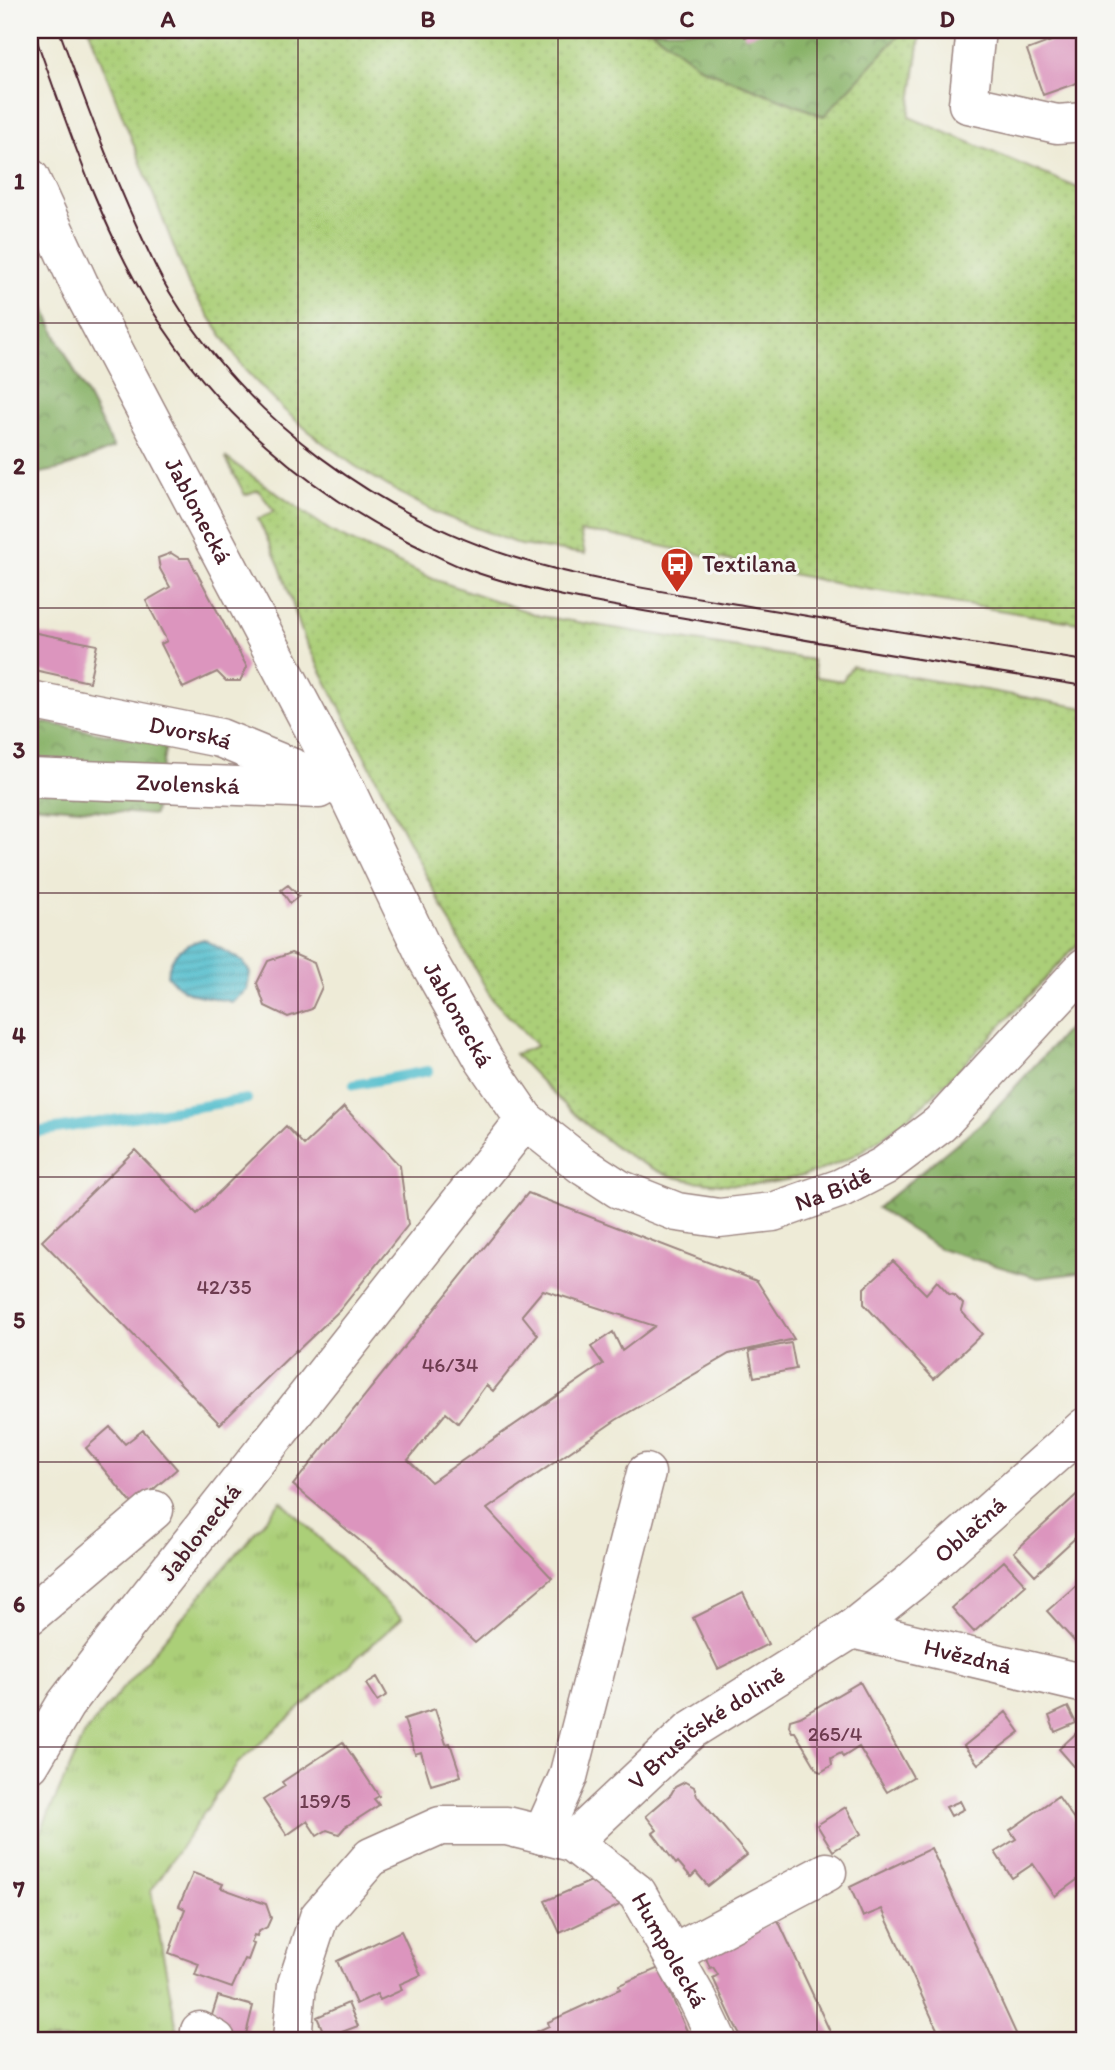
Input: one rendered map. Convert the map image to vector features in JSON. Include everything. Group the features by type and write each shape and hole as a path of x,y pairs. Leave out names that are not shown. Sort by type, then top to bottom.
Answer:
{"street":[{"path":"976,30 968,104 1057,124 1085,122"},
{"name":"Jablonecká","path":"30,178 79,285 345,790 426,957 484,1060 525,1120 119,1634 65,1705 30,1764"},
{"name":"Dvorská","path":"30,700 219,737 345,790"},
{"name":"Zvolenská","path":"30,778 345,790"},
{"name":"Na Bídě","path":"525,1120 582,1165 619,1189 677,1212 719,1218 773,1212 841,1188 884,1166 940,1124 1085,967"},
{"name":"Oblačná","path":"852,1629 911,1582 1085,1427"},
{"path":"557,1838 568,1777 646,1473"},
{"path":"30,1615 154,1510"},
{"name":"Hvězdná","path":"852,1629 1085,1684"},
{"name":"V Brusičské dolině","path":"557,1838 691,1730 852,1629"},
{"name":"Humpolecká","path":"292,2040 298,1984 319,1917 371,1857 440,1826 507,1826 557,1838 637,1893 673,1954 717,2040"},
{"path":"673,1954 827,1872"}],"green space":[{"path":"89,30 651,30 703,69 823,116 904,30 921,30 909,117 1085,191 1085,624 848,586 610,535 580,532 585,554 521,545 439,514 396,491 319,440 284,410 245,370 189,286"},
{"path":"651,30 904,30 824,116 703,69"},
{"path":"30,273 56,335 114,448 61,469 30,475"},
{"path":"225,457 332,532 433,579 540,616 812,660 817,677 842,681 852,666 1085,708 1085,936 974,1054 907,1119 849,1158 803,1176 737,1185 681,1179 637,1160 581,1120 515,1054 537,1046 492,999 465,951 304,638 280,567 258,519 274,511 258,490 245,495"},
{"path":"30,720 166,745 154,815 30,805"},
{"path":"1085,1010 1085,1272 1038,1278 940,1249 877,1208 985,1120"},
{"path":"281,1501 402,1618 238,1763 151,1891 179,2040 30,2040 30,1855 85,1733"}],"water":[{"path":"203,939 243,961 250,973 247,990 232,1002 189,992 167,975 171,961 179,951"}],"building":[{"path":"743,30 769,30 745,37"},
{"path":"1072,30 1085,30 1085,80 1043,95 1027,50 1073,33"},
{"path":"171,553 179,558 189,558 247,667 240,681 226,681 217,672 183,688 161,644 167,641 146,601 170,587 160,569 158,558"},
{"path":"32,632 97,645 89,682 30,669"},
{"path":"288,885 299,896 290,903 281,890"},
{"path":"291,953 314,963 322,987 312,1009 288,1017 265,1006 257,983 268,961"},
{"path":"344,1107 400,1166 408,1225 340,1310 220,1424 42,1241 135,1150 197,1214 286,1126 304,1145"},
{"path":"528,1193 757,1281 794,1339 729,1354 616,1420 487,1509 552,1578 475,1643 407,1580 293,1485","holes":["543,1290 655,1326 622,1351 613,1332 591,1347 603,1364 431,1482 408,1460 446,1413 458,1423 486,1385 493,1391 538,1335 522,1315"]},
{"path":"893,1261 926,1294 937,1281 963,1304 961,1311 982,1334 934,1379 864,1304 864,1288"},
{"path":"791,1343 796,1369 754,1377 749,1351"},
{"path":"110,1427 125,1444 143,1430 177,1469 134,1506 86,1448"},
{"path":"1085,1487 1085,1529 1035,1575 1014,1552"},
{"path":"1004,1561 1026,1585 974,1632 952,1608"},
{"path":"1085,1568 1085,1653 1047,1611 1081,1581 1076,1576"},
{"path":"743,1593 768,1644 718,1669 693,1618"},
{"path":"377,1677 387,1695 377,1701 366,1684"},
{"path":"860,1682 913,1777 887,1792 859,1747 843,1757 841,1753 831,1758 832,1765 821,1772 789,1726 790,1720 800,1717"},
{"path":"1068,1707 1076,1723 1055,1732 1049,1716"},
{"path":"435,1709 446,1744 450,1743 461,1776 431,1785 421,1752 415,1754 404,1719"},
{"path":"1006,1712 1020,1732 978,1764 964,1746"},
{"path":"1085,1725 1085,1779 1059,1749"},
{"path":"343,1742 379,1796 374,1799 379,1805 345,1827 339,1834 327,1830 317,1836 307,1821 287,1835 263,1800 285,1786 282,1782"},
{"path":"685,1782 694,1787 697,1796 747,1855 708,1886 696,1872 691,1877 678,1862 676,1864 653,1833 657,1830 646,1816 671,1794 675,1787"},
{"path":"1058,1796 1085,1835 1085,1874 1055,1896 1033,1864 1012,1878 995,1852 1016,1839 1010,1830"},
{"path":"960,1801 964,1809 951,1816 946,1807"},
{"path":"846,1807 861,1834 833,1851 817,1825"},
{"path":"931,1848 1019,2040 942,2040 882,1909 863,1917 850,1887"},
{"path":"193,1873 223,1884 221,1888 266,1904 271,1918 267,1927 258,1932 257,1936 254,1935 251,1943 254,1944 248,1960 245,1959 232,1988 195,1975 199,1964 169,1953 185,1909 179,1906"},
{"path":"596,1879 624,1903 560,1933 545,1901"},
{"path":"778,1920 834,2040 743,2040 713,1978 718,1975 713,1967 710,1968 704,1953"},
{"path":"401,1931 421,1975 400,1984 402,1990 380,2000 377,1994 356,2004 337,1961"},
{"path":"1085,1964 1085,1983 1076,1971"},
{"path":"659,1968 691,2040 529,2040 527,2036 549,2026 548,2022 620,1989 619,1985"},
{"path":"218,1996 253,2006 245,2038 208,2028"},
{"path":"348,2003 358,2026 326,2038 317,2017"}],"waterway":[{"path":"354,1085 428,1071"},
{"path":"30,1133 247,1099"}],"tram line":[{"path":"33,30 100,208 133,277 177,347 204,382 265,444 299,473 372,522 459,566 561,596 1085,686"},
{"path":"59,30 117,182 150,256 172,296 203,341 239,383 278,422 366,489 414,516 464,539 516,558 574,574 694,597 1085,661"}],"place":[{"name":"Textilana","path":"677,594"}]}
